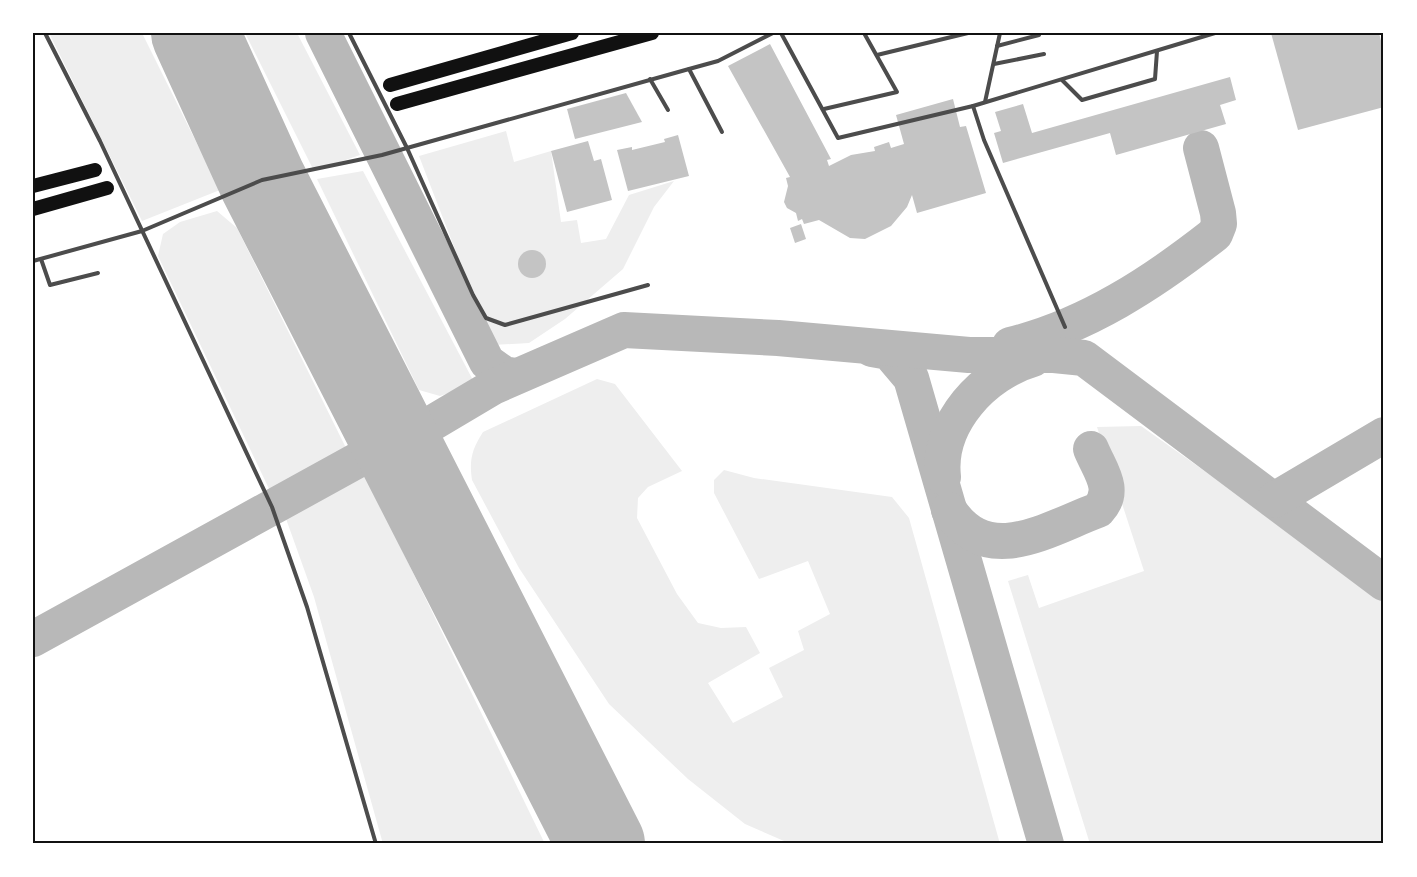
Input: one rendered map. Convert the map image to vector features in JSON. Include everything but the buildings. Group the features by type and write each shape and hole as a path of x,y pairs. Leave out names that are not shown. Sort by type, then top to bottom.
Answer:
{"highway":[{"path":"390,85 572,33"},
{"path":"397,104 652,33"},
{"path":"33,186 95,170"},
{"path":"33,209 107,188"}],"lane":[{"path":"45,33 142,231 272,507 307,607 376,844"},
{"path":"349,33 486,318 505,325 648,285"},
{"path":"33,261 142,231 262,180 406,148 718,61 773,33"},
{"path":"781,33 838,138 973,106 1215,33"},
{"path":"824,109 897,92 864,33"},
{"path":"877,55 968,33"},
{"path":"986,102 1000,33"},
{"path":"997,46 1039,35"},
{"path":"1061,80 1082,100 1155,79 1157,51"},
{"path":"993,64 1044,54"},
{"path":"689,69 722,132"},
{"path":"650,80 668,110"},
{"path":"973,106 984,140 1065,327"},
{"path":"41,259 50,285 98,273"}],"shaded area":[{"path":"49,33 142,33 220,190 142,221"},
{"path":"245,33 297,33 360,155 314,171"},
{"path":"506,131 514,162 551,151 561,222 577,220 581,243 606,239 629,195 674,181 654,207 623,269 565,319 529,343 492,345 419,156"},
{"path":"363,171 475,384 440,396 419,390 317,179"},
{"path":"217,211 237,228 348,452 271,493 158,256 163,234 180,222"},
{"path":"597,379 615,384 682,471 648,487 638,498 637,518 677,594 698,623 721,628 746,627 760,653 708,683 733,723 783,697 769,668 804,650 798,631 830,614 808,561 759,579 714,493 714,480 724,470 754,478 892,497 909,518 1000,844 791,844 745,824 688,779 609,704 519,568 472,480 471,466 474,449 483,432"},
{"path":"1141,426 1384,598 1384,844 1090,844 1008,581 1028,575 1039,608 1144,571 1097,427"},
{"path":"365,474 545,844 383,844 314,597 285,516"}],"taxiway":[{"path":"323,33 487,362 504,374 515,376"},
{"path":"1010,345 1066,327 1118,301 1168,269 1215,234 1219,224 1218,213 1201,148"},
{"path":"417,481 414,446 429,425 493,387 624,330 778,338 969,355 1054,355 1084,358 1384,583"},
{"path":"872,349 889,352 911,378 1046,844"},
{"path":"943,477 943,457 948,438 967,403 997,376 1033,359"},
{"path":"378,404 400,424 429,425"},
{"path":"1274,500 1384,435"},
{"path":"33,639 396,439"},
{"path":"949,510 965,528 982,538 1000,541 1039,534 1098,510 1104,503 1107,488 1091,449"}],"runway":[{"path":"195,33 262,180 601,844"}]}
